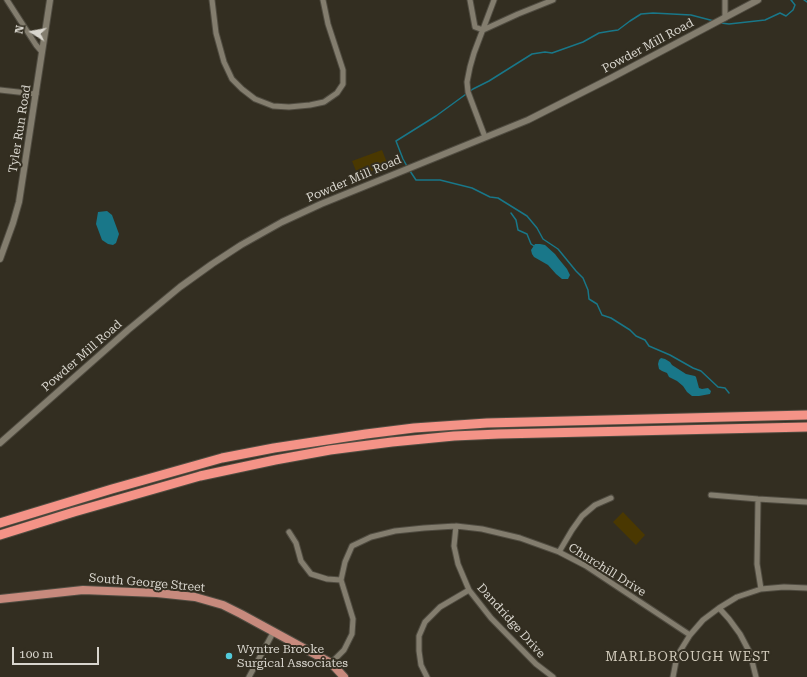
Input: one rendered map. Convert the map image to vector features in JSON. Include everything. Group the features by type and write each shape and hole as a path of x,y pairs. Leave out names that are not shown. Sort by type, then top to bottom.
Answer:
{"highway":[{"path":"0,523 222,458 358,435 414,428 487,423 807,415"},
{"path":"0,535 200,476 330,450 454,436 807,427"}],"main road":[{"name":"South George Street","path":"0,599 83,590 157,594 195,597 210,600 274,631 331,664 344,677"}],"street":[{"path":"7,0 42,52"},
{"name":"Tyler Run Road","path":"0,259 14,223 19,202 50,0"},
{"path":"212,0 216,33 224,62 232,79 255,99 273,106 289,107 324,102 337,93 343,84 343,70 328,24 323,0"},
{"path":"470,0 475,27 483,30 552,0"},
{"path":"486,137 469,94 467,82 474,53 494,0"},
{"path":"723,19 725,0"},
{"name":"Powder Mill Road","path":"0,443 128,330 180,287 241,245 282,222 321,204 520,124 758,0"},
{"path":"0,90 36,94"},
{"path":"711,495 807,502"},
{"path":"559,552 582,516 595,505 611,498"},
{"path":"758,499 757,564 761,589"},
{"name":"Churchill Drive","path":"331,664 344,650 352,634 353,619 341,580 344,562 352,546 370,537 395,531 424,528 456,526 482,528 520,538 559,552 586,566 690,635"},
{"name":"Dandridge Drive","path":"456,526 454,546 458,564 469,590 491,618 536,664 553,677"},
{"path":"288,532 296,543 301,561 311,574 327,580 341,580"},
{"path":"673,677 678,656 690,635 703,620 719,608 737,597 761,589 784,587 807,588"},
{"path":"428,677 421,665 419,651 419,636 425,622 440,607 469,590"},
{"path":"719,608 744,640 750,653 756,677"},
{"path":"249,677 274,631"}],"shaded area":[{"path":"382,150 388,165 358,176 352,161"},
{"path":"623,512 645,535 636,545 613,522"}],"water":[{"path":"107,211 112,215 119,234 116,243 113,245 102,240 96,224 98,212"},
{"path":"535,244 545,245 555,254 567,269 570,275 568,279 562,279 548,265 534,257 531,250"},
{"path":"661,358 670,362 686,374 695,376 699,388 708,388 711,391 710,394 692,396 677,381 659,369 658,364"}],"waterway":[{"path":"721,23 729,24 765,20 780,13 786,16 793,10 795,5 792,0"},
{"path":"408,168 396,141 436,116 473,89 489,81 532,54 545,52 552,53 583,42 599,33 618,30 641,14 653,13 691,15 714,21"},
{"path":"410,171 416,180 440,180 472,188 490,197 498,198 527,216 537,228 543,239 558,249 583,278 588,290 589,299 597,304 602,315 611,318 630,330 636,336 645,340 649,346 701,371 718,387 725,388 729,393"},
{"path":"511,213 516,220 518,230 527,234 531,244 534,246"}],"place":[{"name":"Wyntre Brooke Surgical Associates","path":"229,656"}],"district":[{"name":"MARLBOROUGH WEST","path":"688,657"}]}
